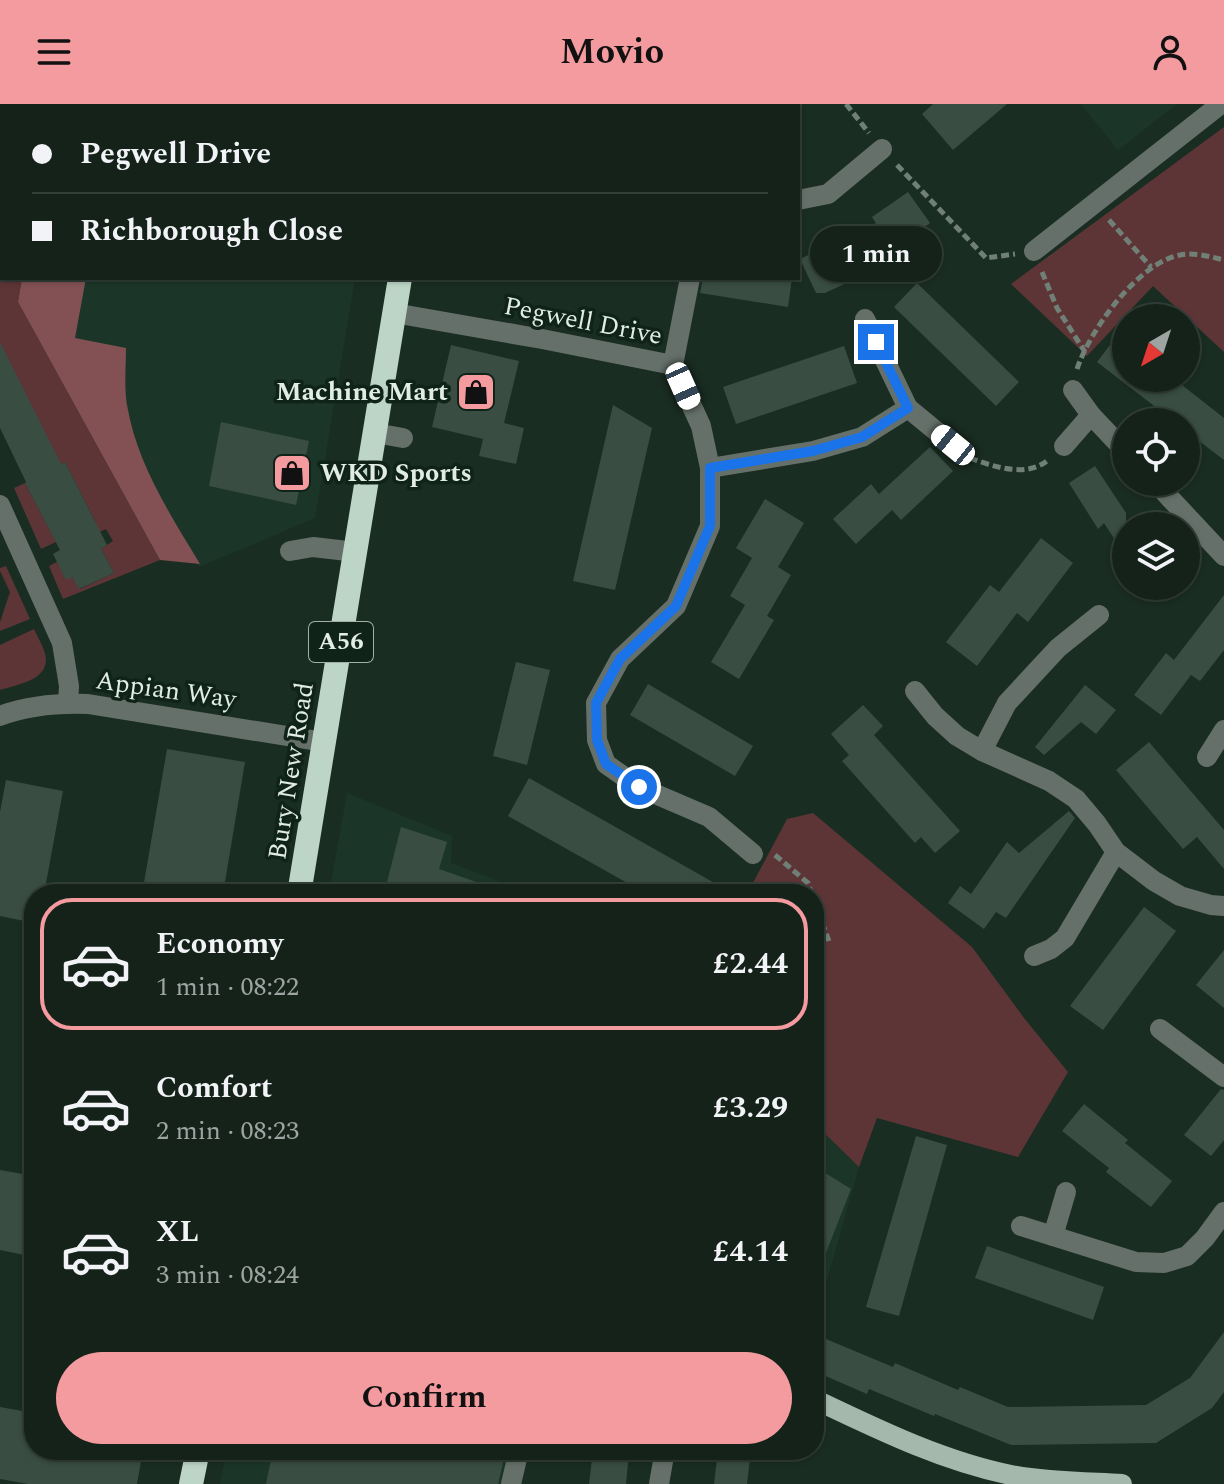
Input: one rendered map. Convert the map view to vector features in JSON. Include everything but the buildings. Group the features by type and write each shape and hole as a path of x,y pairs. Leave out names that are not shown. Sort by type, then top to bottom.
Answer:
{"highway":[{"name":"Bury New Road","path":"301,884 400,280"},
{"path":"191,1484 196,1460"}],"main road":[{"path":"824,1404 891,1435 1009,1475 1047,1481 1122,1484"}],"street":[{"path":"1034,251 1221,104"},
{"path":"800,200 828,194 882,149"},
{"path":"673,365 690,280"},
{"name":"Pegwell Drive","path":"394,313 673,365 701,426 710,468 710,526 676,606 620,659 596,703 597,740 606,764 639,787 709,817 753,854"},
{"path":"865,319 908,408 953,445"},
{"path":"1073,390 1112,437"},
{"path":"710,468 813,451 862,437 908,408"},
{"path":"1064,446 1091,415"},
{"path":"375,433 403,438"},
{"path":"1168,496 1224,556"},
{"path":"0,505 62,643 69,686 68,703"},
{"path":"290,551 313,547 356,552"},
{"path":"982,751 1007,703 1058,648 1099,615"},
{"path":"915,691 935,716 957,736 982,751 1049,781 1076,799 1116,852 1154,881 1180,896 1224,906"},
{"name":"Appian Way","path":"0,716 17,710 68,703 324,742"},
{"path":"1207,757 1224,730"},
{"path":"1034,956 1051,949 1065,938 1116,852"},
{"path":"1160,1029 1224,1077"},
{"path":"1053,1236 1066,1192"},
{"path":"1021,1226 1136,1262 1164,1263 1187,1256 1224,1212"},
{"path":"511,1484 517,1460"},
{"path":"659,1484 663,1460"}],"path":[{"path":"846,104 882,149 986,258 1034,251 1057,308 1085,352"},
{"path":"1095,204 1151,267"},
{"path":"1073,390 1078,365 1119,297 1151,267 1181,255 1224,260"},
{"path":"953,445 966,457 995,467 1014,469 1039,467 1064,446"},
{"path":"753,854 763,845 808,884"},
{"path":"824,927 829,941"}],"shaded area":[{"path":"1081,104 1177,104 1118,150"},
{"path":"1224,127 1224,352 1200,330 1200,304 1172,304 1153,286 1136,304 1112,304 1112,329 1087,356 1011,284"},
{"path":"0,280 22,280 18,302 160,560 63,599 49,566 57,562 80,589 114,573 101,549 113,541 106,529 82,540 95,521 65,462 53,468 4,376 13,369 0,348"},
{"path":"22,280 86,280 75,338 126,348 126,398 138,448 156,488 200,564 160,560 18,302"},
{"path":"82,280 355,280 315,518 199,567 157,496 73,339"},
{"path":"25,483 56,542 41,549 14,488"},
{"path":"6,566 30,619 0,631 10,592 0,571"},
{"path":"34,629 45,652 45,667 29,681 0,690 0,645"},
{"path":"347,793 452,836 451,863 503,884 331,884"},
{"path":"813,813 972,947 1068,1072 1018,1157 877,1118 859,1167 824,1133 824,884 752,884 787,819"},
{"path":"824,1133 859,1167 824,1289"},
{"path":"225,1460 508,1460 503,1484 220,1484"}],"place":[{"name":"Machine Mart","path":"476,392"},
{"name":"WKD Sports","path":"292,473"}],"route":[{"path":"639,787 606,764 597,740 596,703 620,659 676,606 710,526 710,468 813,451 862,437 908,408 876,342"}]}
